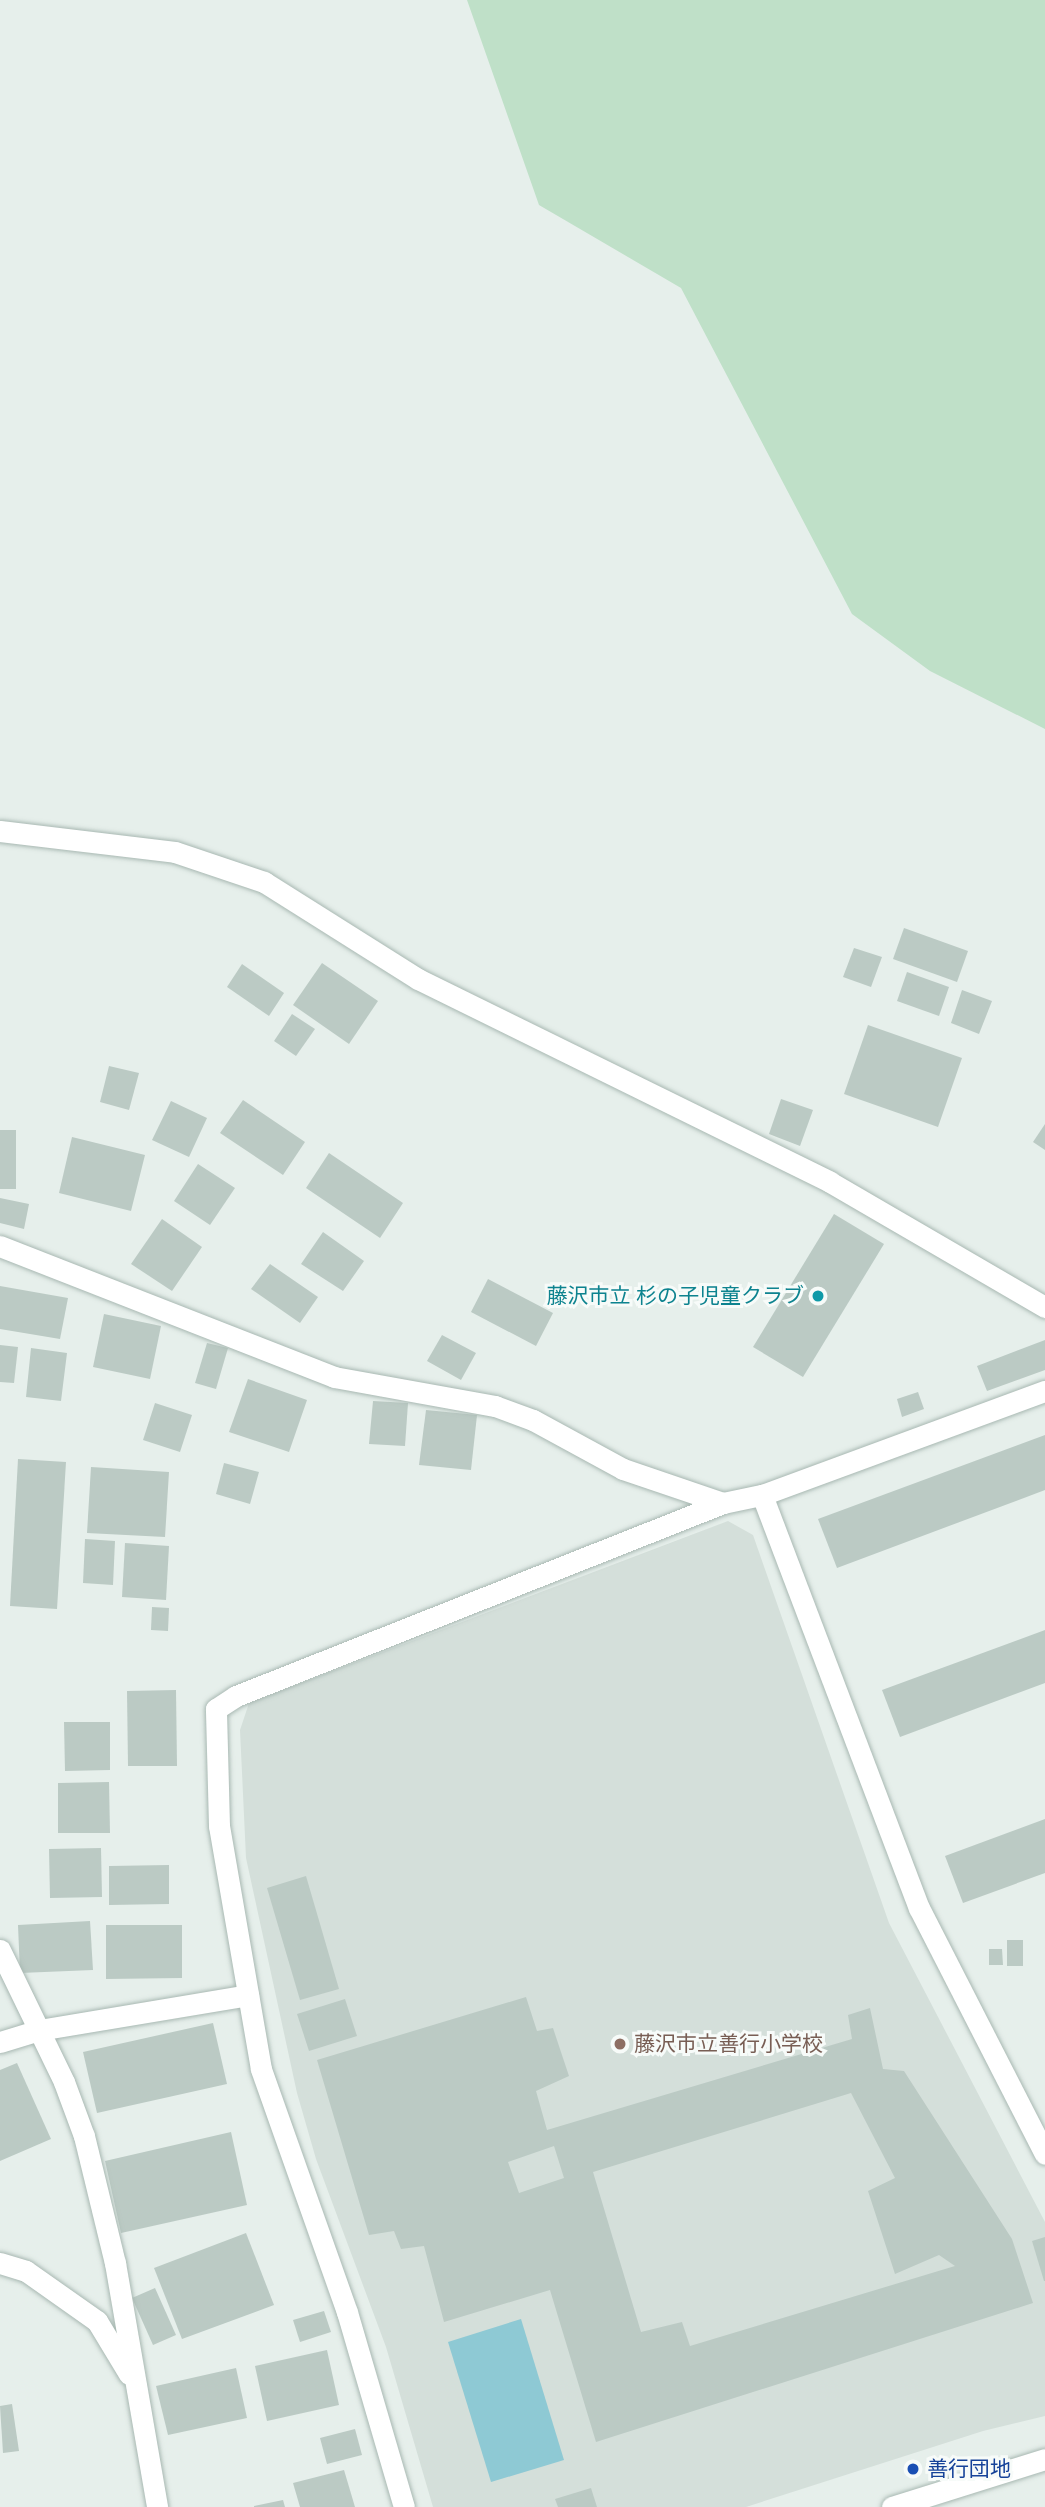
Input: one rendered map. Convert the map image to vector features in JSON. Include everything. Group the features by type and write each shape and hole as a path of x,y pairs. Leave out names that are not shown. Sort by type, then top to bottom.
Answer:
{"street":[{"path":"0,831 176,852 264,882 418,979 830,1182 1045,1307"},
{"path":"0,1246 334,1377 495,1406 533,1420 624,1469 723,1503"},
{"path":"404,2507 347,2312 277,2124 261,2069 219,1826 216,1709 236,1696 723,1503 762,1495 1045,1391"},
{"path":"762,1495 919,1908 1045,2154"},
{"path":"0,1950 40,2030 84,2136 115,2263 157,2507"},
{"path":"0,2042 40,2030 248,1995"},
{"path":"0,2263 26,2271 97,2321 136,2385"},
{"path":"892,2507 1045,2459"},
{"path":"934,2507 952,2489"}],"shaded area":[{"name":"藤沢市立善行小学校","path":"728,1521 753,1535 889,1923 1045,2222 1045,2416 983,2431 746,2507 433,2507 386,2347 316,2159 297,2093 246,1858 240,1730 249,1703"}],"green space":[{"path":"467,0 1045,0 1045,729 930,671 852,614 681,288 539,205"}],"water":[{"path":"521,2319 564,2460 491,2482 448,2342"}],"building":[{"path":"904,928 968,951 957,982 893,959"},
{"path":"854,948 882,957 871,987 843,977"},
{"path":"322,963 378,1001 349,1044 293,1005"},
{"path":"242,964 284,993 269,1016 227,987"},
{"path":"907,972 949,987 939,1016 897,1001"},
{"path":"962,990 992,1001 979,1034 951,1023"},
{"path":"292,1014 315,1029 296,1056 274,1041"},
{"path":"868,1025 962,1058 938,1127 844,1094"},
{"path":"109,1066 139,1073 129,1110 100,1102"},
{"path":"781,1099 813,1110 800,1146 769,1134"},
{"path":"243,1100 305,1142 283,1175 220,1133"},
{"path":"171,1101 207,1118 189,1157 152,1140"},
{"path":"1045,1124 1045,1150 1033,1142"},
{"path":"0,1130 16,1130 16,1189 0,1189"},
{"path":"72,1137 145,1155 131,1211 59,1193"},
{"path":"329,1153 403,1203 380,1238 306,1188"},
{"path":"198,1164 235,1188 210,1225 174,1201"},
{"path":"0,1198 29,1204 24,1229 0,1223"},
{"name":"藤沢市立 杉の子児童クラブ","path":"834,1214 884,1244 803,1377 753,1347"},
{"path":"162,1219 202,1247 172,1291 131,1264"},
{"path":"323,1232 364,1261 343,1291 301,1264"},
{"path":"270,1264 318,1297 300,1323 251,1289"},
{"path":"488,1279 553,1313 536,1346 471,1312"},
{"path":"0,1286 68,1298 60,1339 0,1329"},
{"path":"104,1314 161,1326 150,1379 93,1367"},
{"path":"442,1335 476,1353 461,1380 427,1361"},
{"path":"1045,1340 1045,1370 987,1391 977,1366"},
{"path":"207,1343 228,1348 216,1389 195,1383"},
{"path":"0,1345 18,1347 14,1383 0,1382"},
{"path":"31,1348 67,1353 61,1401 26,1397"},
{"path":"248,1379 307,1400 289,1452 229,1432"},
{"path":"918,1392 924,1409 902,1417 897,1399"},
{"path":"373,1401 408,1403 405,1446 369,1444"},
{"path":"155,1403 192,1415 180,1452 143,1440"},
{"path":"426,1410 477,1415 471,1470 419,1465"},
{"path":"1045,1435 1045,1490 837,1568 818,1519"},
{"path":"18,1459 66,1462 57,1609 10,1606"},
{"path":"224,1463 259,1472 250,1504 216,1494"},
{"path":"91,1467 169,1472 165,1537 87,1533"},
{"path":"85,1539 115,1541 113,1585 83,1583"},
{"path":"125,1543 169,1546 166,1600 122,1597"},
{"path":"152,1607 169,1608 168,1631 151,1630"},
{"path":"1045,1630 1045,1683 900,1737 882,1690"},
{"path":"176,1690 177,1766 128,1766 127,1691"},
{"path":"64,1722 110,1722 110,1770 65,1771"},
{"path":"109,1782 110,1833 58,1833 58,1783"},
{"path":"1045,1819 1045,1873 963,1903 945,1856"},
{"path":"101,1848 102,1897 50,1898 49,1849"},
{"path":"169,1865 169,1904 109,1905 109,1866"},
{"path":"306,1876 339,1989 300,2000 267,1888"},
{"path":"90,1921 93,1970 20,1973 18,1925"},
{"path":"106,1925 182,1925 182,1978 106,1979"},
{"path":"1007,1940 1023,1940 1023,1966 1007,1966"},
{"path":"989,1949 1002,1949 1003,1965 989,1965"},
{"path":"526,1997 537,2031 553,2028 569,2076 536,2091 547,2130 852,2039 848,2015 870,2008 883,2069 904,2071 1012,2239 1033,2303 596,2442 550,2290 444,2322 424,2246 401,2249 394,2231 369,2235 317,2060","holes":["851,2093 895,2178 868,2191 895,2274 939,2255 955,2266 690,2346 682,2322 641,2332 593,2172","554,2146 564,2178 519,2193 508,2162"]},
{"path":"345,1999 357,2036 309,2051 297,2014"},
{"path":"213,2023 227,2084 97,2113 83,2052"},
{"path":"17,2063 51,2139 0,2161 0,2070"},
{"path":"231,2132 247,2205 121,2233 105,2161"},
{"path":"246,2233 274,2305 182,2339 154,2268"},
{"path":"1045,2237 1045,2281 1044,2281 1032,2241"},
{"path":"155,2288 176,2335 153,2345 132,2298"},
{"path":"324,2311 331,2332 300,2342 293,2320"},
{"path":"327,2350 339,2405 267,2421 255,2366"},
{"path":"236,2368 247,2418 168,2435 156,2386"},
{"path":"12,2404 19,2451 3,2453 0,2406"},
{"path":"355,2429 362,2455 327,2464 320,2438"},
{"path":"344,2470 355,2507 300,2507 293,2483"},
{"path":"591,2488 597,2507 558,2507 555,2499"},
{"path":"283,2500 285,2507 254,2507 254,2506"}],"place":[{"name":"藤沢市立 杉の子児童クラブ","path":"818,1296"},
{"name":"藤沢市立善行小学校","path":"620,2044"},
{"name":"善行団地","path":"913,2469"}]}
